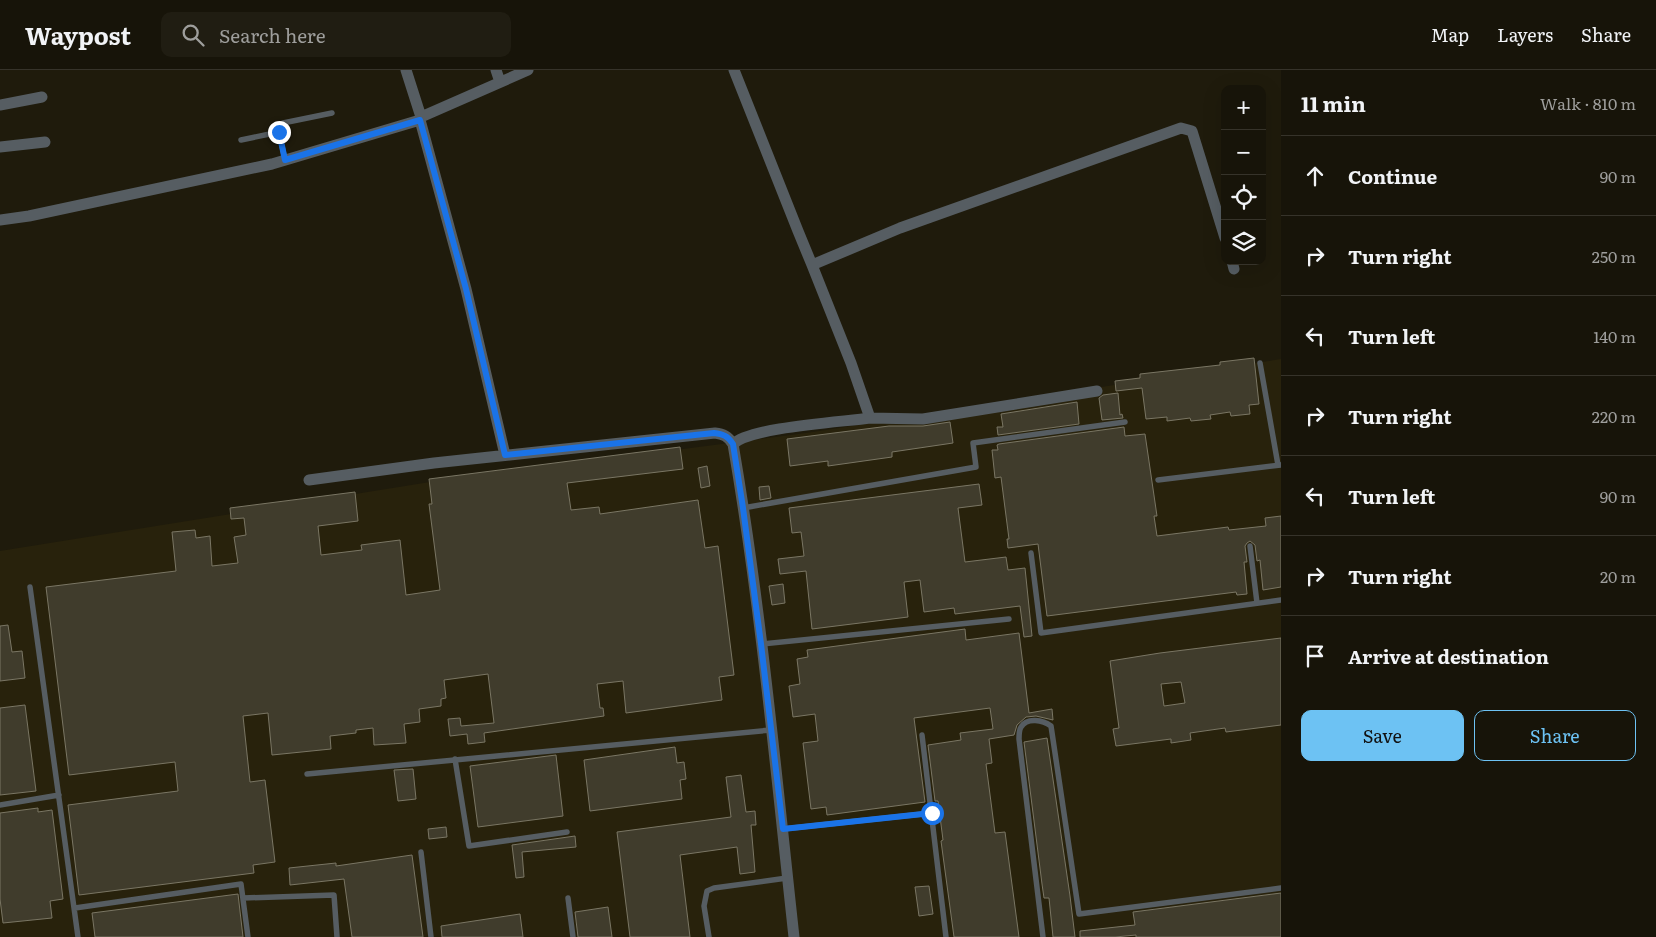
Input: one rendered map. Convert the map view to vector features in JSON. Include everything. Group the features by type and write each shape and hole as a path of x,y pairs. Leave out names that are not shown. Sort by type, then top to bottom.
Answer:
{"street":[{"path":"406,70 421,119 466,289 505,455"},
{"path":"496,70 500,82"},
{"path":"0,220 28,216 285,160 421,119 528,70"},
{"path":"734,70 851,363 870,418"},
{"path":"0,105 42,97"},
{"path":"812,265 900,228 1181,128 1192,131 1221,225"},
{"path":"0,148 45,142"},
{"path":"733,444 740,439 760,432 870,418 923,420 1097,391"},
{"path":"309,480 505,455 714,433 726,436 733,444 743,508 783,829 794,937"}],"lane":[{"path":"242,140 284,131 283,123 332,113"},
{"path":"279,132 285,160"},
{"path":"1158,480 1280,465 1260,363"},
{"path":"743,508 976,467 973,443 1125,422"},
{"path":"1250,546 1257,603"},
{"path":"1031,553 1041,633 1281,600"},
{"path":"30,587 78,937"},
{"path":"761,644 1009,618"},
{"path":"1043,937 1019,739 1020,728 1025,722 1045,721 1051,726 1079,914 1281,888"},
{"path":"307,774 771,730"},
{"path":"922,735 946,937"},
{"path":"455,759 469,846 567,832"},
{"path":"0,805 59,795"},
{"path":"783,829 932,813"},
{"path":"420,852 431,937"},
{"path":"709,937 704,906 707,891 714,888 788,878"},
{"path":"75,908 241,884 248,937"},
{"path":"243,898 334,895 337,937"},
{"path":"568,898 573,937"}],"shaded area":[{"path":"1281,359 1281,937 0,937 0,551 430,482 813,432"}],"building":[{"path":"1254,358 1259,404 1249,405 1250,414 1231,416 1230,412 1210,415 1211,419 1191,421 1190,418 1167,421 1167,417 1146,419 1142,388 1116,391 1115,381 1140,378 1140,374 1220,365 1220,362"},
{"path":"1118,393 1120,415 1122,414 1123,418 1102,420 1099,398 1103,395"},
{"path":"1077,402 1079,424 998,435 997,427 1003,427 1001,414"},
{"path":"950,422 953,443 892,452 892,457 828,466 828,461 790,466 787,439 889,426 923,426"},
{"path":"1124,427 1125,436 1145,434 1157,516 1154,516 1157,536 1228,527 1229,530 1266,526 1265,518 1281,516 1281,587 1263,590 1260,560 1257,561 1255,545 1250,541 1245,546 1247,562 1244,562 1247,594 1237,595 1236,592 1047,616 1038,544 1008,548 1007,539 1009,539 1001,477 995,478 992,450 998,450 997,445 999,444"},
{"path":"680,447 683,469 567,483 571,510 599,507 600,514 698,500 705,548 718,546 734,675 719,677 722,700 626,713 623,681 597,684 600,708 603,708 604,716 484,733 485,742 468,744 467,734 450,736 448,719 460,718 461,726 494,723 488,674 444,680 446,698 441,699 441,706 419,709 420,722 404,724 406,743 374,745 373,728 356,730 356,733 330,736 331,749 272,755 268,713 243,716 250,782 265,780 275,862 253,865 254,873 79,895 68,805 178,791 175,762 69,775 46,587 176,571 172,532 195,530 196,538 210,536 212,566 238,563 234,537 246,535 244,518 231,519 230,508 355,492 358,521 318,526 321,555 362,550 361,545 400,540 406,595 440,590 429,504 432,504 429,479"},
{"path":"707,466 710,486 701,488 698,468"},
{"path":"979,484 982,505 958,508 965,562 1006,557 1008,570 1025,568 1032,636 1024,637 1020,606 955,614 954,608 924,612 920,580 904,582 908,617 812,629 806,571 780,574 778,559 804,556 801,532 792,533 789,508"},
{"path":"769,486 771,498 760,500 759,487"},
{"path":"783,584 785,603 772,605 769,586"},
{"path":"8,625 12,652 22,651 25,678 0,681 0,626"},
{"path":"965,629 966,640 1019,633 1029,713 1052,709 1053,720 1036,716 1026,717 1017,725 1014,735 989,739 992,763 986,764 995,833 1005,832 1019,937 954,937 941,841 943,840 938,801 935,801 928,745 961,740 960,733 993,729 990,708 914,718 925,802 827,815 826,807 811,809 803,743 818,741 815,714 793,717 789,686 800,684 797,659 808,657 807,650"},
{"path":"1281,638 1281,725 1226,732 1225,728 1190,733 1191,740 1171,743 1171,739 1116,746 1113,729 1119,728 1110,661","holes":["1181,682 1185,703 1164,706 1161,684"]},
{"path":"25,705 36,791 0,795 0,708"},
{"path":"1047,738 1075,937 1053,937 1049,898 1044,898 1042,884 1024,742"},
{"path":"675,747 677,763 684,762 686,779 680,780 682,799 590,811 584,760"},
{"path":"556,755 563,816 478,827 470,766"},
{"path":"413,769 416,799 398,801 394,770"},
{"path":"741,775 746,812 755,811 756,825 751,825 755,872 740,874 737,847 680,855 690,937 630,937 617,832 731,817 726,777"},
{"path":"38,808 38,812 52,810 63,899 50,901 52,918 3,923 0,899 0,813"},
{"path":"446,827 447,837 429,839 428,829"},
{"path":"575,836 576,847 522,852 524,877 516,878 512,845"},
{"path":"412,855 423,937 352,937 344,879 290,885 289,868 336,863 336,866"},
{"path":"929,886 933,914 919,916 915,887"},
{"path":"1281,893 1281,937 1136,937 1136,935 1080,937 1080,931 1135,925 1133,912"},
{"path":"238,894 243,937 95,937 92,913"},
{"path":"608,907 612,937 578,937 575,912"},
{"path":"520,914 523,937 442,937 441,926"}],"route":[{"path":"279,132 285,160 420,120 466,289 505,455 714,433 730,439 733,444 743,508 783,829 932,813"}]}
